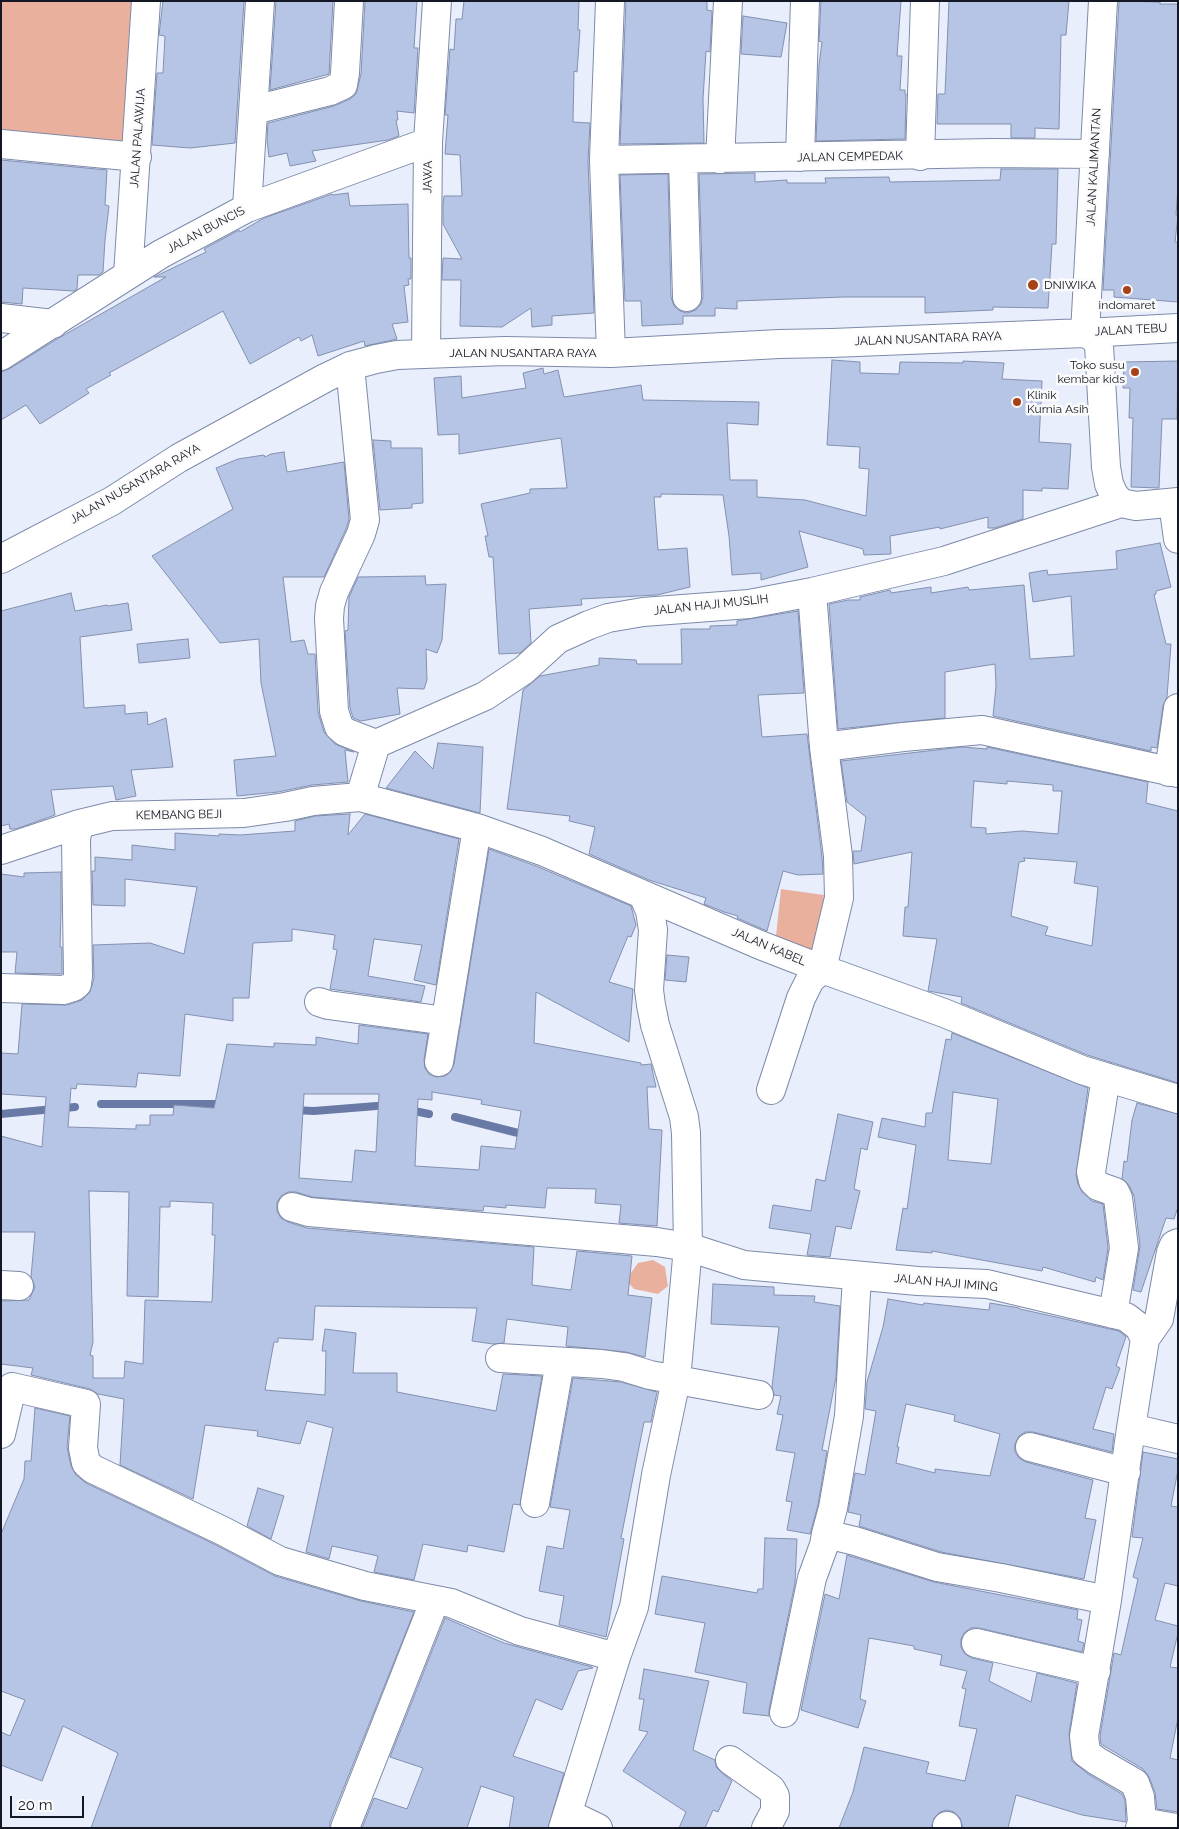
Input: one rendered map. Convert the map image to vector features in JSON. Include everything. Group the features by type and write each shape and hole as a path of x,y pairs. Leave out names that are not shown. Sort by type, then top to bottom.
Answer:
{"street":[{"name":"JALAN PALAWIJA","path":"128,276 146,1"},
{"path":"247,208 260,1"},
{"path":"254,110 330,91 343,85 346,73 349,1"},
{"name":"JAWA","path":"426,354 428,142 437,1"},
{"path":"610,1 604,160 610,353"},
{"path":"720,159 728,1"},
{"path":"800,157 804,1"},
{"path":"920,156 925,1"},
{"name":"JALAN KALIMANTAN","path":"1103,1 1095,154 1089,336 1099,345 1100,351 1106,468 1109,484 1114,495 1122,503"},
{"name":"JALAN BUNCIS","path":"1,356 162,254 247,208 428,142"},
{"path":"1,144 137,157"},
{"name":"JALAN CEMPEDAK","path":"604,160 920,156 993,153 1095,154"},
{"path":"683,160 687,297"},
{"path":"1,318 53,324"},
{"name":"JALAN TEBU","path":"1089,336 1178,328"},
{"name":"JALAN NUSANTARA RAYA","path":"1,559 112,500 179,458 325,378 350,366 376,359 397,355 505,351 610,353 779,344 1089,336"},
{"path":"350,366 365,520 361,534 334,592 329,618 334,711 339,727 345,732 376,744 360,797"},
{"path":"1122,503 1136,506 1176,503 1178,539"},
{"name":"JALAN HAJI MUSLIH","path":"376,744 485,696 524,670 558,639 593,623 644,612 749,604 812,592 944,561 1122,503"},
{"path":"771,1090 801,998 810,980 822,969 839,898 838,856 824,747 812,592"},
{"path":"824,747 982,730 1174,773 1178,708"},
{"name":"KEMBANG BEJI","path":"1,850 79,824 112,816 244,813 313,801 360,797"},
{"name":"JALAN KABEL","path":"360,797 477,828 542,851 760,945 944,1013 1082,1070 1178,1099"},
{"path":"1,988 64,990 77,984 76,839 79,824"},
{"path":"439,1062 477,828"},
{"path":"598,1828 566,1821 616,1657 634,1607 656,1475 676,1380 688,1247 686,1133 684,1117 655,1025 651,1005 649,990 653,930 650,911 644,895"},
{"path":"319,1002 328,1005 446,1021"},
{"path":"1106,1077 1091,1172 1092,1182 1114,1192 1118,1198 1124,1248 1113,1314"},
{"name":"JALAN HAJI IMING","path":"292,1207 309,1212 688,1247 744,1265 857,1276 986,1284 1126,1317 1139,1327 1145,1339"},
{"path":"1176,1828 1141,1825 1140,1797 1134,1783 1086,1753 1084,1736 1107,1600 1145,1339 1159,1319 1171,1252 1174,1245 1178,1243"},
{"path":"784,1713 812,1578 824,1546 833,1508 849,1416 857,1276"},
{"path":"500,1358 602,1364 759,1396"},
{"path":"536,1503 560,1362"},
{"path":"1,1434 7,1387 86,1404 83,1448 86,1462 93,1469 223,1531 280,1561 365,1586 451,1603 520,1631 616,1657"},
{"path":"1131,1428 1178,1439"},
{"path":"1030,1447 1126,1472"},
{"path":"826,1534 937,1566 1107,1600"},
{"path":"345,1828 435,1600"},
{"path":"976,1643 1096,1671"},
{"path":"730,1760 771,1789 775,1796 775,1811 766,1828"}],"shaded area":[{"path":"1,1 146,1 137,157 1,144"},
{"path":"781,889 824,895 821,933 816,952 776,936"},
{"path":"653,1260 665,1267 668,1286 658,1294 634,1289 626,1280 638,1263"}],"building":[{"path":"163,1 244,1 235,143 190,148 152,145 157,73 163,73 165,36 159,35"},
{"path":"276,1 333,1 329,74 270,90"},
{"path":"365,1 417,1 414,48 418,48 414,113 397,111 398,120 396,120 399,136 388,140 312,151 316,161 290,166 287,153 269,157 268,123 334,106 350,99 356,94 361,74"},
{"path":"464,1 579,1 578,30 580,30 577,72 574,71 573,122 590,123 588,161 594,313 552,316 552,325 532,327 531,308 502,327 460,326 461,280 442,280 443,258 462,259 443,224 443,204 444,196 462,196 460,155 445,154 448,115 445,115 450,49 454,50 456,19 462,19"},
{"path":"626,1 707,1 707,10 712,11 710,52 706,51 703,99 704,143 620,144"},
{"path":"821,1 901,1 897,56 902,56 900,90 905,90 906,94 905,139 816,141 819,65 822,42 819,41"},
{"path":"949,1 1069,1 1066,35 1061,35 1059,129 1035,128 1035,138 1011,138 1011,124 937,124 938,94 945,94"},
{"path":"1119,1 1178,4 1178,187 1176,215 1178,216 1175,242 1178,242 1178,302 1114,297 1114,290 1103,290"},
{"path":"743,16 787,23 781,57 741,54"},
{"path":"1,160 107,170 105,205 109,206 103,272 99,275 78,275 77,289 74,291 23,288 22,304 1,302"},
{"path":"1001,169 1058,169 1056,244 1052,244 1048,308 993,307 993,310 925,313 925,297 844,297 737,301 737,309 715,308 715,316 683,316 683,324 642,326 641,301 625,301 620,175 668,174 671,297 674,306 680,311 687,313 696,310 701,304 703,297 699,174 755,173 755,182 787,180 787,183 826,183 825,178 889,177 890,182 1000,180"},
{"path":"348,193 350,206 408,204 411,279 408,279 409,285 404,286 408,322 392,324 397,339 365,346 364,341 318,356 312,335 301,341 299,337 250,364 223,311 109,373 111,375 86,389 89,393 40,424 26,405 1,420 1,372 166,277 154,277 206,252 204,249 239,230 240,232 264,218 332,194"},
{"path":"832,360 860,362 860,373 899,374 900,362 963,363 963,361 1004,363 1002,379 1042,381 1039,442 1071,444 1068,489 1042,488 1042,491 1023,490 1023,519 995,528 988,528 988,517 940,529 940,527 890,536 891,554 864,555 863,549 799,531 808,567 761,580 761,573 732,575 723,495 661,494 661,497 654,497 658,550 687,548 690,587 657,595 581,599 582,605 529,609 531,643 520,653 499,654 493,557 489,557 485,536 488,536 481,504 530,493 530,489 567,488 561,438 459,454 459,434 438,435 434,378 461,376 462,398 526,388 523,373 543,368 544,374 558,370 564,397 641,385 643,400 759,402 758,425 727,423 730,480 757,480 757,497 805,500 866,516 869,469 859,468 860,447 827,445"},
{"path":"1178,361 1177,419 1162,419 1159,488 1131,487 1133,418 1129,418 1130,388 1123,388 1124,362"},
{"path":"373,440 391,441 391,448 422,448 423,503 412,504 412,508 380,510"},
{"path":"284,452 287,472 344,462 349,519 324,577 283,577 291,642 304,640 308,654 315,654 318,712 324,732 335,744 354,752 345,750 348,782 312,785 278,792 237,796 234,760 276,756 261,683 259,639 220,643 152,556 233,509 216,468 238,459 264,455 265,457"},
{"path":"1160,543 1171,587 1156,591 1154,595 1166,644 1171,644 1167,697 1163,706 1157,748 1151,747 1151,751 993,716 996,686 995,664 945,672 945,718 838,729 829,604 848,600 860,600 860,597 890,590 891,593 931,587 931,593 968,587 969,590 1024,585 1030,659 1074,656 1071,596 1033,602 1029,573 1047,570 1048,575 1117,569 1116,551"},
{"path":"425,576 426,585 446,584 442,640 437,653 426,649 427,680 424,689 397,688 400,714 361,721 353,718 350,708 345,631 348,630 349,597 358,577"},
{"path":"71,593 75,611 128,603 132,630 80,637 84,708 125,705 125,714 147,712 148,725 166,718 173,767 131,770 136,796 116,800 113,786 51,790 55,815 16,829 10,829 9,824 1,826 1,611"},
{"path":"798,611 804,693 758,695 762,737 807,734 823,874 798,875 783,871 767,931 737,918 738,916 704,904 706,898 649,880 589,854 595,827 569,821 570,816 507,809 523,690 540,676 599,665 599,658 636,660 637,664 682,664 681,629 710,629 710,626 737,625 737,621"},
{"path":"188,639 190,658 139,663 137,644"},
{"path":"438,743 483,747 480,813 386,788 415,751 433,769"},
{"path":"962,747 987,749 987,747 1148,782 1146,803 1178,811 1178,1083 1087,1055 961,1003 962,997 928,991 937,939 903,936 905,907 908,907 912,852 854,864 853,851 861,851 866,817 847,802 841,761","holes":["974,781 1007,784 1007,781 1053,785 1053,791 1062,791 1058,834 1022,831 986,834 986,828 971,827","1024,858 1077,862 1074,883 1098,887 1092,946 1045,935 1048,927 1011,916 1019,862 1025,861"]},
{"path":"350,814 348,835 365,814 459,839 436,985 414,980 422,945 374,939 368,976 425,986 421,1002 330,989 337,950 333,949 335,935 292,929 292,941 253,943 249,998 233,998 233,1021 185,1014 180,1076 138,1073 136,1087 77,1084 76,1089 71,1088 68,1127 136,1129 136,1125 150,1125 150,1115 173,1115 174,1105 214,1108 227,1044 274,1047 274,1043 316,1045 316,1037 358,1044 359,1025 428,1034 424,1060 425,1068 429,1074 436,1077 445,1076 451,1071 454,1064 489,849 536,866 631,906 636,925 631,937 628,936 609,982 633,989 629,1042 536,992 534,1043 641,1063 641,1065 651,1064 656,1087 647,1087 649,1129 662,1130 657,1226 619,1223 621,1205 595,1203 596,1189 547,1188 545,1208 506,1205 506,1208 484,1206 483,1211 312,1197 296,1192 288,1192 281,1196 277,1202 277,1211 281,1218 307,1228 534,1247 532,1285 571,1290 577,1251 632,1256 628,1295 652,1298 645,1357 626,1352 566,1346 568,1327 507,1319 504,1343 493,1344 472,1341 477,1308 315,1306 313,1340 278,1338 278,1342 274,1342 265,1390 325,1395 326,1351 322,1351 325,1329 356,1333 353,1373 397,1373 397,1392 496,1411 503,1374 542,1376 520,1505 513,1504 504,1552 468,1545 467,1552 423,1544 414,1580 374,1572 378,1556 332,1546 329,1559 306,1552 333,1428 307,1421 300,1444 257,1436 258,1431 205,1425 193,1499 120,1465 124,1399 98,1394 90,1389 31,1375 33,1368 1,1364 1,1301 29,1300 35,1287 31,1277 35,1232 1,1232 1,1136 42,1147 46,1097 1,1094 1,1053 18,1054 22,1004 67,1005 82,1000 90,992 94,978 93,945 150,943 184,954 197,887 125,879 125,906 93,905 92,871 95,871 95,857 132,860 132,845 175,850 175,833 219,836 219,834 240,835 295,831 295,821 315,816","holes":["432,1092 482,1100 481,1104 521,1111 515,1149 481,1146 479,1170 415,1166 418,1099 432,1100","304,1094 379,1094 376,1152 355,1150 352,1182 299,1178","89,1191 129,1192 127,1296 158,1297 160,1207 170,1207 170,1201 213,1203 212,1235 215,1235 212,1302 145,1300 143,1364 125,1361 124,1378 93,1378 93,1356 90,1355 93,1342"]},
{"path":"61,872 60,947 62,947 62,974 15,973 17,952 1,952 1,874 24,877 24,873"},
{"path":"667,955 689,957 686,982 665,980"},
{"path":"952,1033 1088,1088 1076,1175 1082,1192 1092,1201 1103,1204 1108,1248 1103,1280 1096,1277 1095,1282 1043,1267 1042,1271 932,1251 932,1253 896,1250 903,1208 907,1209 916,1145 878,1137 882,1118 925,1127 926,1113 932,1113 946,1039 951,1040","holes":["953,1092 998,1099 991,1164 948,1160"]},
{"path":"1137,1103 1178,1114 1178,1207 1174,1219 1166,1218 1141,1292 1133,1290 1140,1246 1134,1196 1129,1185 1122,1179 1124,1161 1127,1162 1132,1120"},
{"path":"838,1114 873,1122 867,1150 861,1148 854,1189 860,1191 851,1229 836,1226 830,1257 807,1255 811,1234 769,1228 773,1205 811,1211 816,1179 825,1181"},
{"path":"713,1284 774,1287 774,1295 815,1296 814,1302 840,1306 836,1377 822,1450 827,1451 818,1505 810,1534 787,1530 792,1502 786,1501 795,1453 776,1450 783,1415 777,1414 781,1396 774,1395 772,1387 779,1327 711,1324"},
{"path":"888,1299 923,1305 924,1303 989,1310 990,1303 1119,1331 1126,1337 1116,1366 1120,1368 1112,1389 1106,1387 1093,1429 1114,1434 1112,1452 1033,1432 1025,1432 1019,1436 1015,1444 1015,1452 1019,1458 1026,1462 1093,1480 1085,1518 1096,1520 1084,1579 941,1552 859,1526 861,1515 848,1512 855,1473 865,1475 876,1411 865,1409 867,1382 883,1327","holes":["906,1404 955,1415 954,1421 1000,1434 990,1476 935,1469 935,1473 896,1463 899,1447 897,1447"]},
{"path":"573,1378 621,1382 657,1392 651,1422 644,1422 621,1538 624,1539 606,1637 559,1625 564,1596 539,1591 547,1546 563,1549 570,1510 550,1507"},
{"path":"35,1408 70,1416 67,1447 71,1466 76,1475 86,1483 216,1545 275,1576 361,1601 414,1612 330,1822 330,1828 91,1828 118,1753 63,1726 42,1781 1,1765 1,1732 10,1736 25,1700 1,1691 1,1534 24,1479 25,1461 31,1461"},
{"path":"1143,1452 1178,1459 1178,1470 1171,1506 1178,1507 1178,1586 1165,1583 1155,1620 1178,1626 1170,1667 1178,1668 1178,1718 1170,1758 1178,1760 1178,1812 1157,1809 1155,1792 1149,1777 1143,1769 1101,1744 1100,1736 1114,1653 1121,1655 1138,1579 1133,1577 1143,1538 1132,1537"},
{"path":"258,1488 284,1496 271,1539 247,1526"},
{"path":"765,1538 797,1539 795,1583 769,1716 743,1713 747,1683 695,1672 705,1623 655,1614 662,1576 757,1593 758,1589 763,1589"},
{"path":"847,1555 934,1582 1078,1610 1077,1619 1082,1620 1078,1641 1084,1643 1082,1652 979,1628 971,1628 964,1633 961,1639 961,1647 965,1654 972,1658 993,1663 989,1681 1031,1702 1037,1673 1077,1683 1069,1734 1072,1761 1088,1774 1122,1794 1125,1800 1126,1822 1082,1815 1016,1795 1008,1828 963,1828 960,1818 954,1812 947,1810 940,1812 934,1818 931,1828 839,1828 853,1792 864,1747 929,1762 926,1773 965,1781 977,1729 959,1726 966,1689 962,1688 967,1671 940,1665 942,1655 914,1649 914,1646 869,1638 860,1699 866,1701 858,1728 801,1710 825,1594 839,1599"},
{"path":"445,1618 504,1643 593,1668 578,1671 562,1710 536,1699 513,1756 564,1773 548,1828 509,1828 514,1797 481,1786 467,1828 362,1828 374,1798 407,1809 423,1768 390,1757"},
{"path":"644,1669 709,1681 693,1750 715,1760 716,1767 732,1781 718,1812 713,1810 705,1828 679,1828 686,1812 623,1771 648,1732 639,1730 644,1699 639,1699"}],"waterway":[{"path":"101,1104 224,1104"},
{"path":"293,1110 314,1111 389,1105"},
{"path":"1,1114 75,1107"},
{"path":"409,1110 429,1114"},
{"path":"455,1117 526,1135"}],"place":[{"name":"DNIWIKA","path":"1033,285"},
{"name":"indomaret","path":"1127,290"},
{"name":"Toko susu kembar kids","path":"1135,372"},
{"name":"Klinik Kurnia Asih","path":"1017,402"}]}
